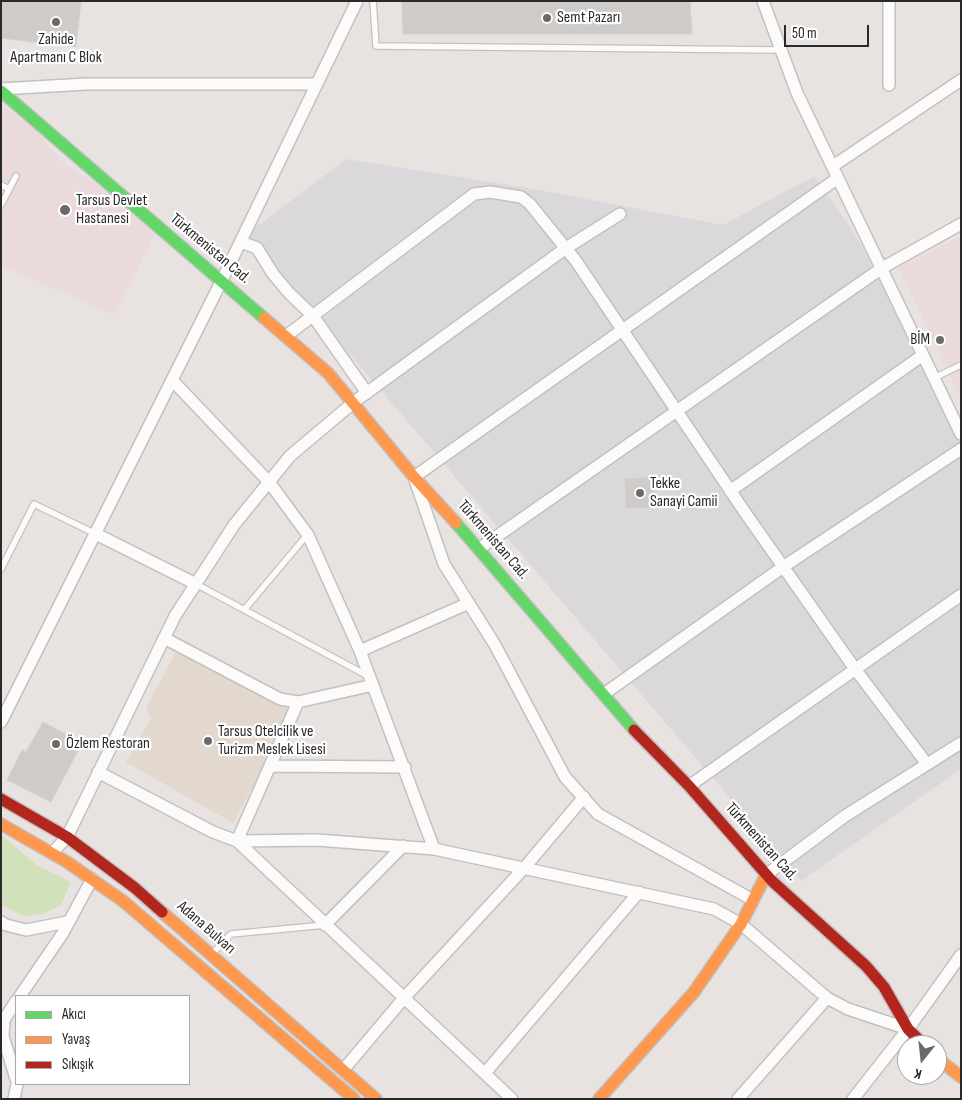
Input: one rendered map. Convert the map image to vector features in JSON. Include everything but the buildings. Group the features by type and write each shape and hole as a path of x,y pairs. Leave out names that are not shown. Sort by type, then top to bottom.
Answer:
{"street":[{"path":"1,722 241,242 357,1"},
{"path":"763,1 797,92 961,434"},
{"path":"889,1 889,85"},
{"path":"833,166 961,80"},
{"path":"1,90 86,84 317,84"},
{"name":"Türkmenistan Cad.","path":"1,90 328,373 354,402 414,477 480,548 646,744 689,786 766,875 866,966 884,988 908,1029 914,1035"},
{"path":"753,900 598,814 565,777 495,645 444,564 414,477 838,178"},
{"path":"286,336 474,194 490,192 521,198 530,204 566,248 730,491 854,669 927,764"},
{"path":"52,853 67,837 164,638 196,584 234,525 290,456 354,402 566,248 620,214"},
{"path":"480,548 882,268 961,224"},
{"path":"241,242 257,248 273,274 289,293 313,316 367,393"},
{"path":"730,491 923,355"},
{"path":"172,380 269,482 308,535 360,651 434,848"},
{"path":"604,694 783,566 961,449"},
{"path":"96,534 196,584"},
{"path":"689,786 961,594"},
{"path":"360,651 469,603"},
{"path":"164,638 280,698 298,702 371,681"},
{"path":"237,841 298,702"},
{"path":"599,1099 694,992 741,924 766,875 845,816 961,743"},
{"path":"270,766 405,767"},
{"path":"98,772 212,832 237,841 317,840 434,848 714,909 741,924 827,998 848,1009 908,1029"},
{"path":"344,1069 404,998 525,868 584,797"},
{"name":"Adana Bulvarı","path":"1,799 67,837 135,888 376,1099"},
{"name":"Adana Bulvarı","path":"1,824 52,853 122,901 354,1099"},
{"path":"237,841 324,925 512,1099"},
{"path":"324,925 403,846"},
{"path":"21,995 63,933 67,922 92,879"},
{"path":"485,1073 639,892"},
{"path":"1,922 26,930 67,922"},
{"path":"853,1099 908,1029 961,955"},
{"path":"738,1099 827,998"},
{"path":"15,1004 4,1020 3,1036 15,1076"},
{"path":"947,1066 961,1077"},
{"path":"14,1099 17,1085"}],"lane":[{"path":"373,1 376,46 781,50"},
{"path":"1,205 16,176"},
{"path":"1,185 9,190"},
{"path":"934,378 961,365"},
{"path":"1,569 34,504 96,534"},
{"path":"244,610 308,535"},
{"path":"196,584 371,681"},
{"path":"212,954 231,934 324,925"}],"shaded area":[{"name":"Tarsus Devlet Hastanesi","path":"1,104 40,132 48,146 62,162 103,188 156,232 114,315 1,265"},
{"path":"346,159 528,188 723,225 814,176 855,234 961,430 961,769 801,881 247,234"},
{"path":"961,236 961,399 899,268"},
{"name":"Tarsus Otelcilik ve Turizm Meslek Lisesi","path":"179,646 294,711 233,823 126,762 151,719 146,708"}],"green space":[{"path":"1,835 38,866 71,882 61,905 43,914 24,916 1,905"}],"traffic: fast":[{"path":"1,91 264,318"},
{"path":"456,523 634,730"}],"traffic: slow":[{"path":"264,318 328,373 414,477 456,523"},
{"path":"1,824 67,862 123,901 354,1099"},
{"path":"599,1099 694,992 741,924 766,875"},
{"path":"162,912 376,1099"},
{"path":"947,1066 961,1077"}],"traffic: jam":[{"path":"634,730 689,786 772,881 866,966 884,987 908,1029 914,1035"},
{"path":"1,799 67,837 135,888 162,912"}],"place":[{"name":"Semt Pazarı","path":"547,18"},
{"name":"Zahide Apartmanı C Blok","path":"56,22"},
{"name":"Tarsus Devlet Hastanesi","path":"65,210"},
{"name":"BİM","path":"940,340"},
{"name":"Tekke Sanayi Camii","path":"640,493"},
{"name":"Tarsus Otelcilik ve Turizm Meslek Lisesi","path":"208,741"},
{"name":"Özlem Restoran","path":"56,744"}]}
